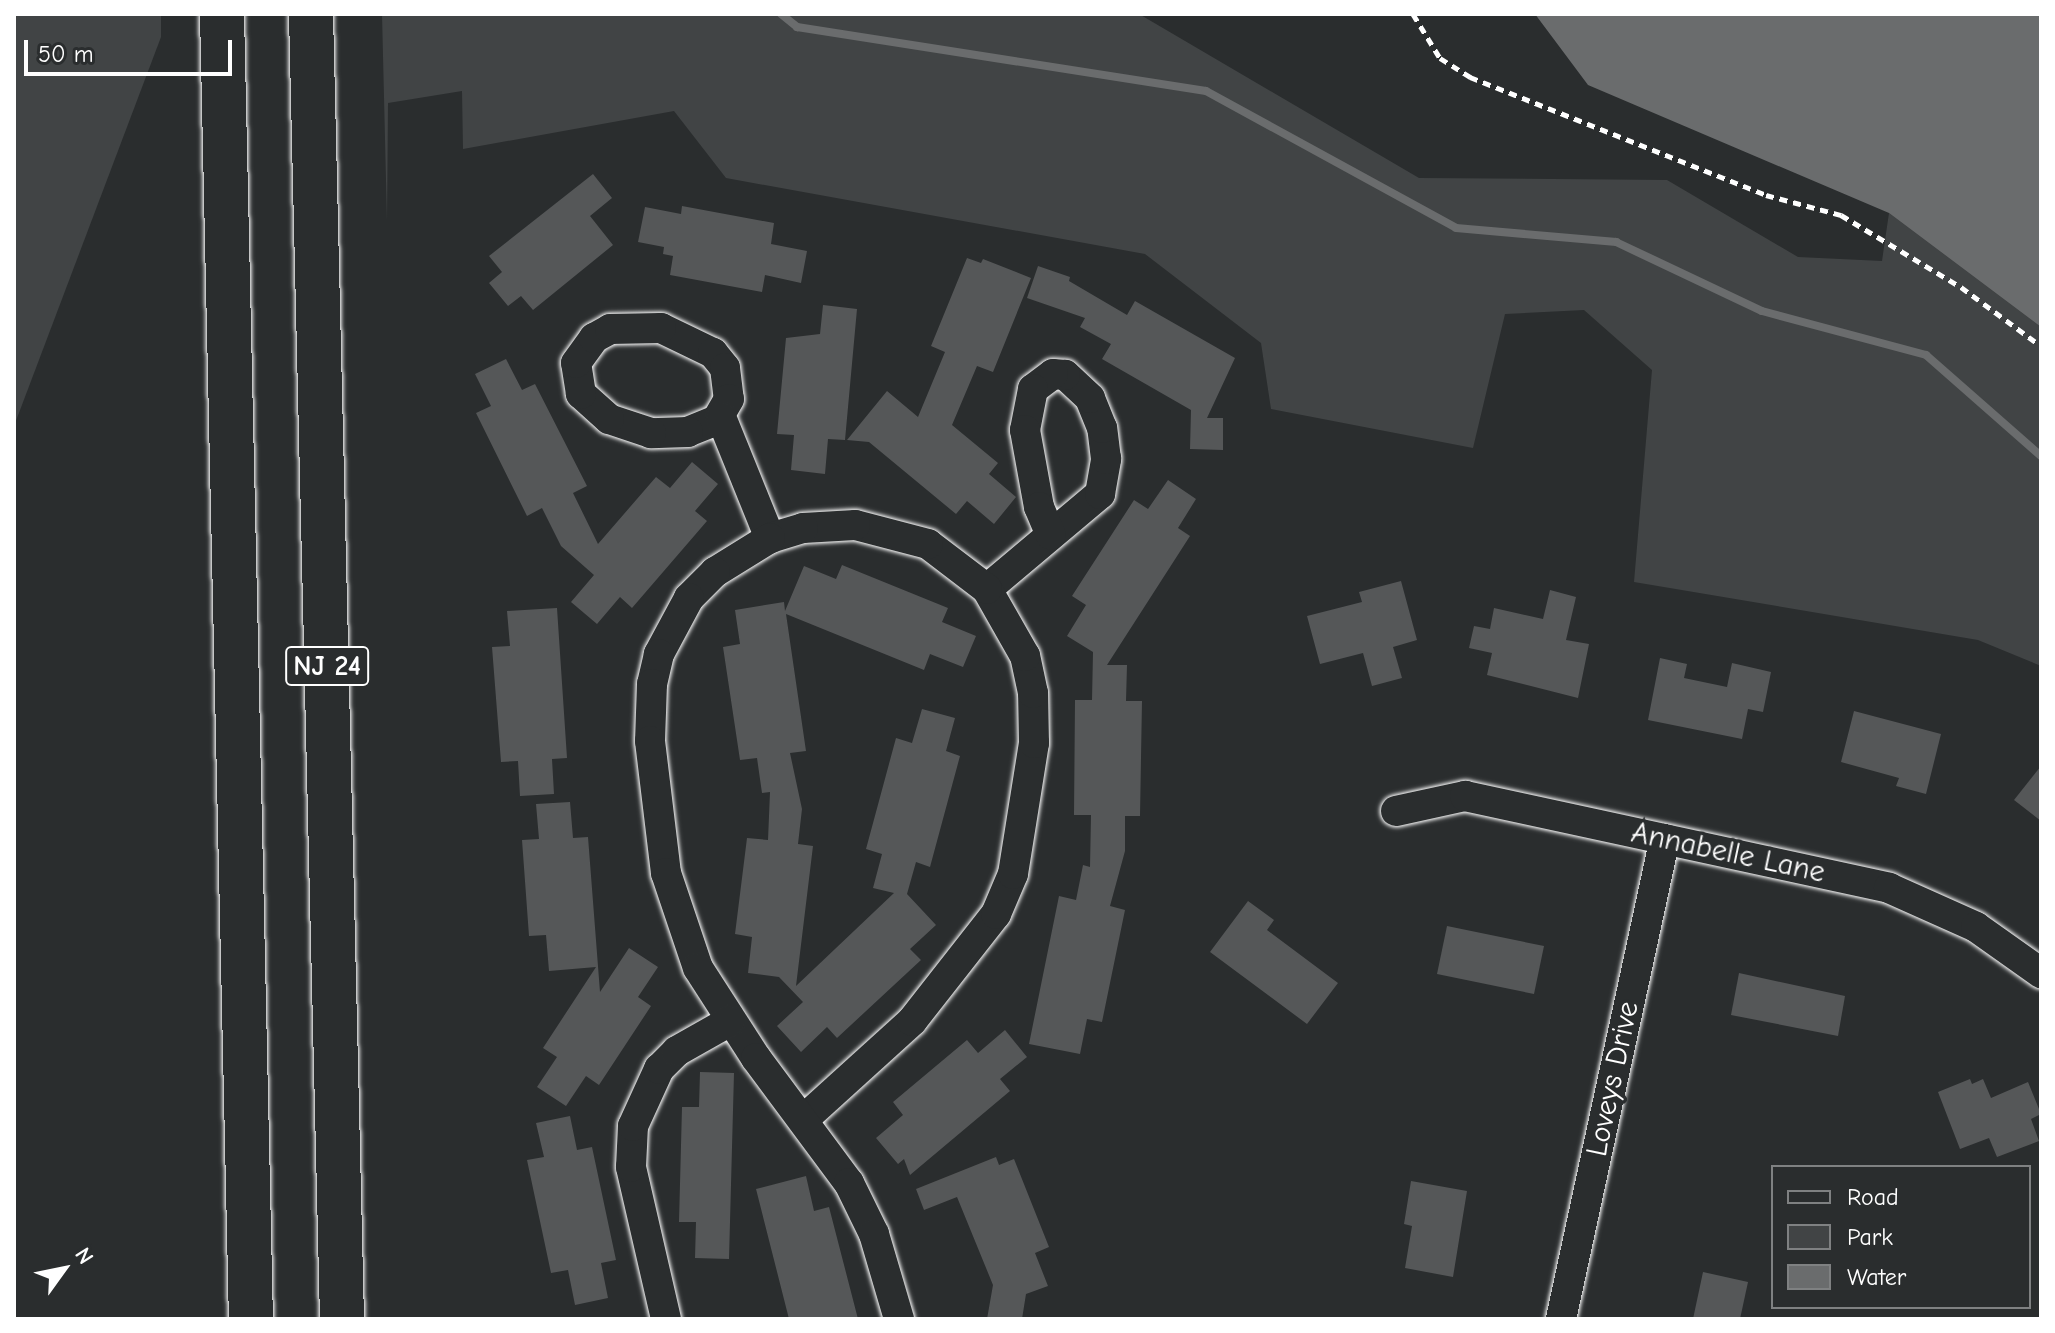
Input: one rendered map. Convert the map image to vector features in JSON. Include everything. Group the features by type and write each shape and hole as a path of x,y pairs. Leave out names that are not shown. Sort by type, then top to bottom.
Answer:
{"highway":[{"path":"222,14 251,1319"},
{"name":"NJ 24","path":"311,14 342,1319"}],"street":[{"path":"721,417 676,434 620,424 581,394 576,363 581,351 610,329 661,328 685,336 725,368 729,399 721,417 770,538"},
{"path":"987,589 1100,494 1106,459 1102,428 1090,398 1077,380 1053,374 1033,389 1025,430 1039,507 1051,535"},
{"path":"804,1119 944,986 996,914 1013,874 1027,812 1033,693 1025,656 987,589 949,557 892,531 855,525 803,528 770,538 715,572 689,598 671,625 652,684 651,755 666,873 698,968 730,1021 849,1183 874,1234 899,1319"},
{"name":"Annabelle Lane","path":"1396,811 1465,796 1889,888 1976,927 2041,973"},
{"name":"Loveys Drive","path":"1561,1319 1665,839"},
{"path":"666,1319 631,1167 633,1126 659,1069 677,1051 730,1021"}],"path":[{"path":"1413,14 1440,58 1470,77 1766,195 1841,215 1961,287 2041,346"}],"green space":[{"path":"14,14 161,14 161,37 14,426"},
{"path":"382,14 1139,14 1419,178 1667,180 1798,257 1882,261 1889,213 2041,327 2041,666 1978,640 1634,582 1652,370 1584,310 1505,314 1473,448 1271,409 1261,343 1145,254 726,178 674,111 463,149 462,91 388,103 387,222"}],"water":[{"path":"1535,14 2041,14 2041,327 1889,213 1588,85"}],"building":[{"path":"593,174 612,198 590,216 613,245 533,310 521,296 508,306 489,283 502,272 489,256"},
{"path":"682,206 774,223 771,244 807,251 801,283 765,275 762,292 670,275 673,256 663,254 664,247 638,242 645,207 681,214"},
{"path":"967,258 981,263 983,259 1031,278 993,372 977,366 952,425 998,463 989,474 1016,497 994,524 967,501 956,514 869,442 847,440 887,391 918,417 945,352 931,346"},
{"path":"1038,266 1070,277 1069,281 1127,315 1135,301 1235,358 1207,418 1223,418 1223,450 1190,449 1191,410 1102,359 1111,344 1080,327 1085,318 1027,298"},
{"path":"823,305 857,309 845,440 828,439 825,474 791,470 794,435 777,434 786,338 820,334"},
{"path":"506,359 522,390 535,384 587,486 573,493 598,544 656,477 670,488 692,462 718,484 695,511 707,521 632,608 620,597 597,624 571,602 594,575 561,546 542,508 527,516 476,413 491,406 475,374"},
{"path":"1168,480 1196,499 1178,528 1190,536 1107,665 1127,665 1126,701 1142,701 1140,816 1125,816 1125,851 1110,906 1125,910 1102,1022 1087,1019 1080,1054 1029,1044 1059,896 1076,900 1083,865 1090,867 1091,815 1074,815 1075,700 1092,700 1093,652 1067,636 1086,605 1072,596 1134,500 1148,509"},
{"path":"842,565 948,608 942,622 976,636 963,667 930,654 924,670 786,614 806,751 790,753 802,809 798,844 813,846 796,986 894,893 873,888 882,854 866,849 896,738 912,743 922,709 955,718 946,751 960,756 930,867 916,862 907,894 936,925 910,949 921,960 837,1038 827,1027 801,1052 777,1026 803,1002 779,977 748,973 752,937 735,934 747,838 768,840 770,792 762,793 757,758 740,760 723,647 740,644 735,610 784,602 785,611 804,566 836,579"},
{"path":"1401,581 1417,640 1393,647 1402,678 1372,686 1363,653 1320,664 1307,616 1362,602 1359,592"},
{"path":"1550,590 1576,597 1566,640 1589,644 1578,698 1487,675 1492,653 1469,648 1474,626 1490,629 1494,608 1543,619"},
{"path":"557,608 567,758 552,759 554,794 520,796 518,761 501,762 492,647 510,646 507,611"},
{"path":"1660,658 1687,664 1684,678 1727,687 1732,663 1771,672 1763,712 1748,709 1742,739 1648,720"},
{"path":"1854,711 1941,734 1926,794 1896,786 1899,778 1841,762"},
{"path":"2041,766 2041,821 2014,800"},
{"path":"570,802 573,838 588,837 600,992 629,948 658,967 638,997 651,1006 599,1085 586,1076 566,1106 537,1087 557,1057 543,1048 596,967 549,971 546,935 529,936 522,840 539,839 536,804"},
{"path":"1248,901 1274,920 1267,930 1338,983 1307,1024 1210,952"},
{"path":"1447,926 1544,946 1534,994 1437,974"},
{"path":"1739,973 1845,996 1838,1036 1731,1015"},
{"path":"1005,1030 1027,1057 1000,1079 1010,1091 910,1175 904,1159 898,1164 876,1138 903,1115 893,1102 967,1040 978,1053"},
{"path":"700,1072 734,1073 729,1259 695,1258 696,1222 679,1222 682,1107 699,1107"},
{"path":"1970,1079 1972,1084 1983,1079 1991,1098 2028,1082 2041,1114 2031,1119 2039,1141 1997,1157 1989,1138 1960,1149 1938,1092"},
{"path":"570,1116 577,1150 592,1147 616,1260 601,1263 608,1298 575,1305 568,1270 551,1273 527,1160 544,1157 536,1123"},
{"path":"996,1157 999,1165 1014,1159 1049,1247 1035,1253 1048,1286 1026,1294 1022,1319 987,1319 993,1285 957,1197 924,1210 916,1189"},
{"path":"806,1176 814,1211 829,1207 858,1319 789,1319 756,1189"},
{"path":"1411,1181 1467,1191 1453,1277 1405,1268 1412,1226 1404,1224"},
{"path":"1703,1272 1748,1282 1740,1319 1693,1319"}],"waterway":[{"path":"781,14 797,27 1206,91 1456,228 1616,242 1762,311 1926,355 2041,456"}]}
